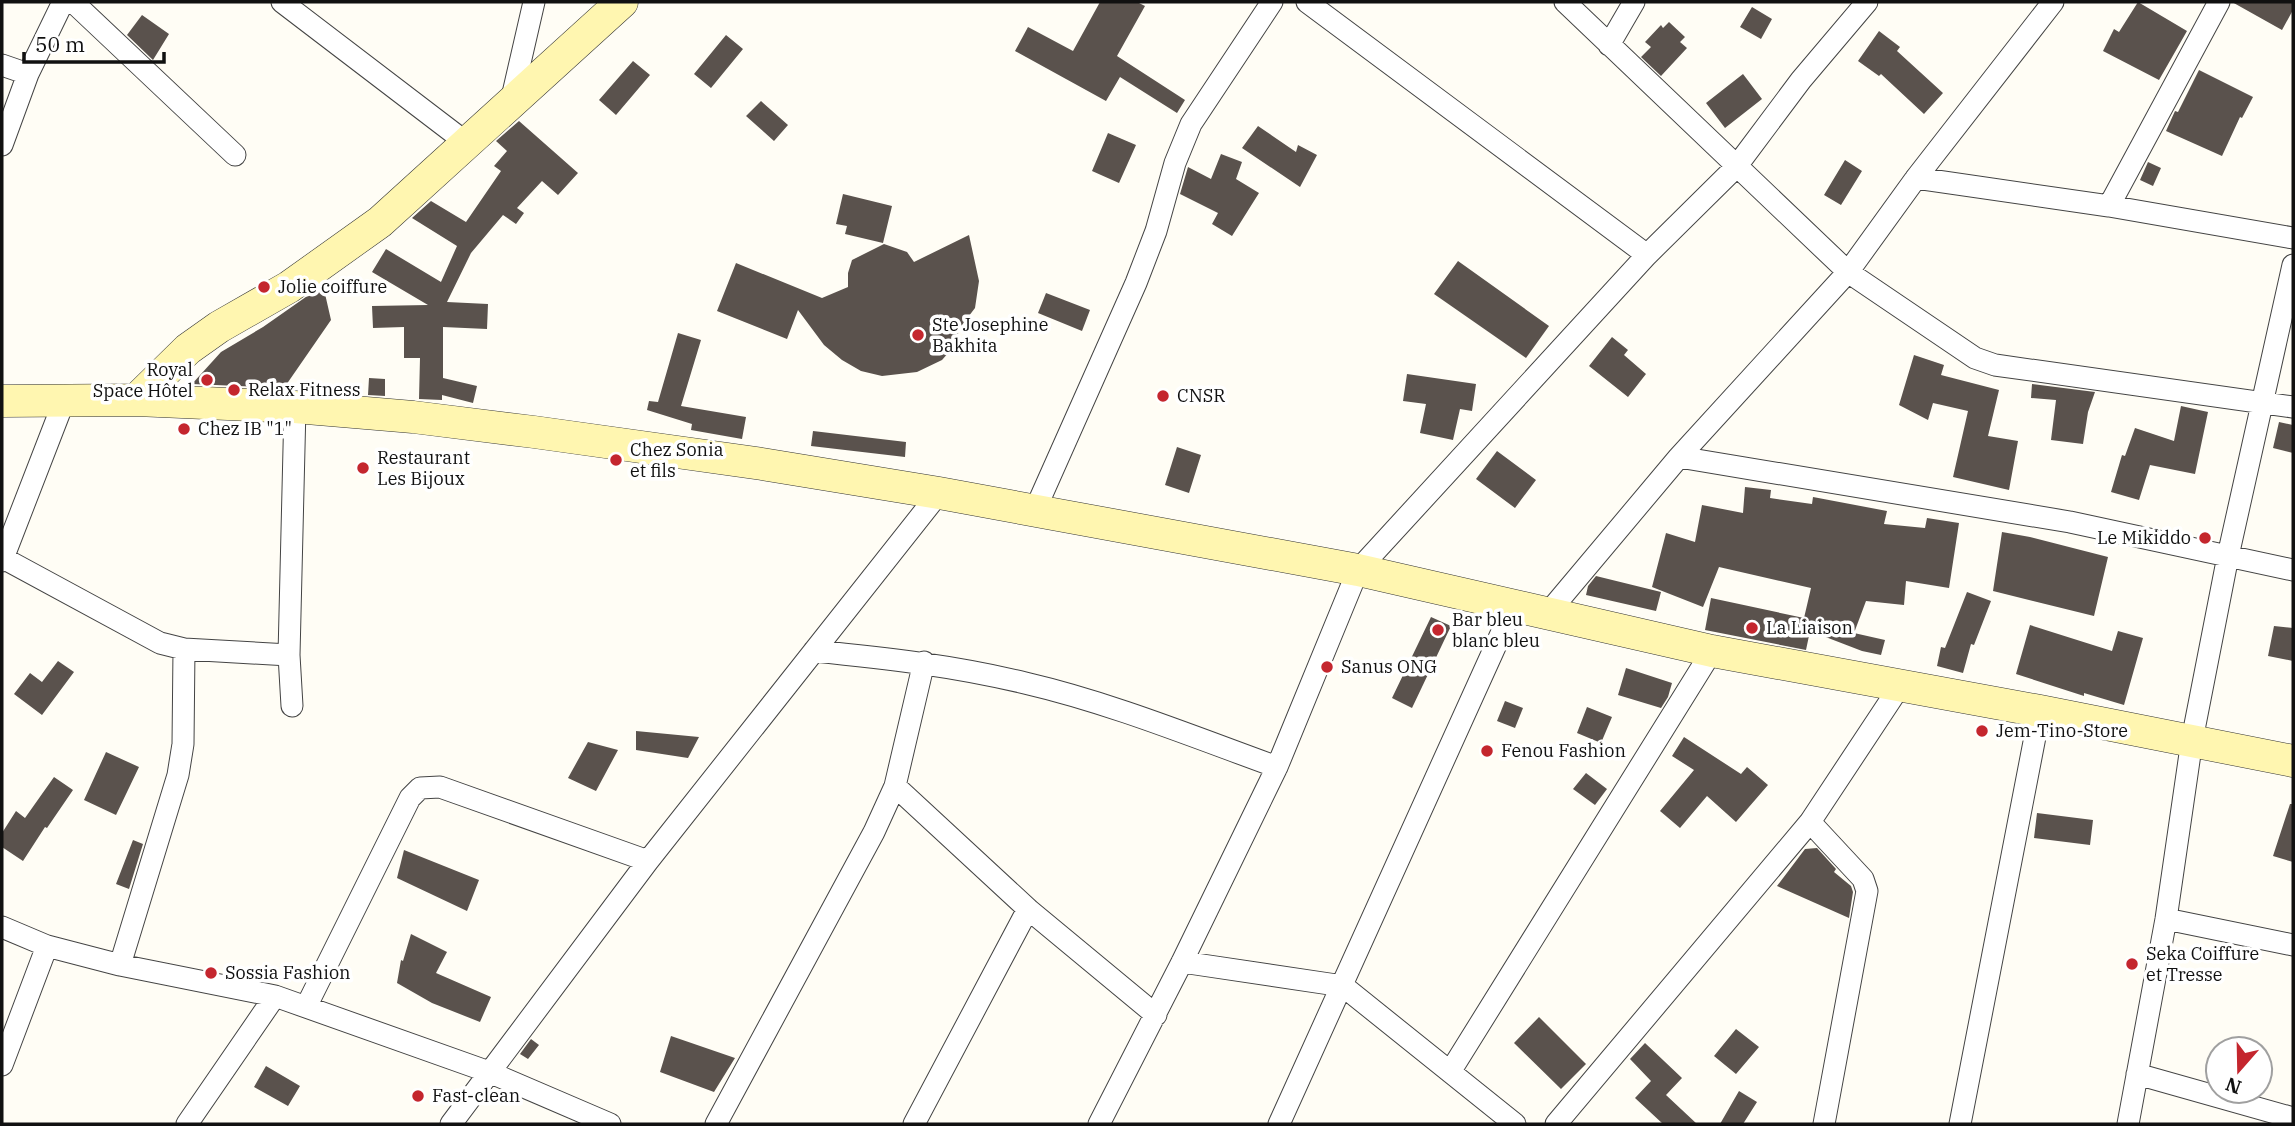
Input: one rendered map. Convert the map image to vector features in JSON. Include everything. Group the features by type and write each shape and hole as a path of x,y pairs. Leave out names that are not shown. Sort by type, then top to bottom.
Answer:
{"main road":[{"path":"136,400 188,348 289,287 369,230 468,144 622,2"},
{"path":"2,401 136,400 295,407 534,432 762,464 1035,510 1358,570 1712,651 2293,761"}],"street":[{"path":"2,145 28,74 63,2"},
{"path":"73,2 234,155"},
{"path":"282,2 468,144"},
{"path":"511,105 534,2"},
{"path":"1035,510 1136,283 1156,231 1175,163 1191,124 1272,2"},
{"path":"1307,2 1647,255"},
{"path":"1565,2 1849,272 1985,363 2293,407"},
{"path":"1609,45 1634,2"},
{"path":"1099,1124 1156,1015 1277,766 1358,570 1647,255 1736,167 1801,80 1867,2"},
{"path":"1548,613 1679,457 1849,272 1916,178 2053,2"},
{"path":"2109,206 2219,2"},
{"path":"2,65 28,74"},
{"path":"1916,178 2109,206 2293,238"},
{"path":"2128,1124 2166,919 2192,740 2228,556 2293,265"},
{"path":"64,401 2,559 160,643 184,649 289,655"},
{"path":"292,706 289,655 295,407"},
{"path":"1679,457 2070,522 2293,570"},
{"path":"451,1124 648,861 939,493"},
{"path":"1279,1124 1514,605"},
{"path":"120,965 178,775 183,744 184,649"},
{"path":"814,651 924,662 1024,682 1073,695 1277,766"},
{"path":"1450,1072 1712,651"},
{"path":"716,1124 874,832 895,786 924,662"},
{"path":"1556,1124 1810,822 1900,686"},
{"path":"1959,1124 2040,711"},
{"path":"895,786 1028,909 1156,1015"},
{"path":"306,1007 410,798 421,788 440,787 648,861"},
{"path":"1810,822 1863,879 1867,891 1824,1124"},
{"path":"914,1124 1028,909"},
{"path":"2166,919 2293,945"},
{"path":"2,927 47,946 120,965 275,996 489,1072 610,1124"},
{"path":"2,1065 47,946"},
{"path":"1182,962 1343,986 1515,1124"},
{"path":"187,1124 275,996"},
{"path":"2137,1074 2293,1118"}],"building":[{"path":"1100,2 1137,2 1145,6 1117,56 1185,100 1177,113 1120,77 1106,101 1015,51 1028,27 1073,51"},
{"path":"2138,2 2187,31 2159,80 2103,51 2114,29 2119,32"},
{"path":"2232,2 2293,2 2293,10 2282,30"},
{"path":"1752,7 1772,19 1761,39 1740,27"},
{"path":"142,15 169,34 153,60 127,35"},
{"path":"1669,22 1685,37 1680,42 1687,48 1661,76 1641,57 1651,47 1645,42 1661,25 1663,28"},
{"path":"1879,31 1900,47 1897,51 1943,93 1924,114 1881,74 1879,76 1858,61"},
{"path":"726,35 743,49 711,88 694,74"},
{"path":"633,61 650,75 616,115 599,100"},
{"path":"2199,70 2253,97 2242,118 2240,117 2222,156 2166,131"},
{"path":"1743,74 1762,99 1725,128 1706,103"},
{"path":"761,101 788,125 774,141 746,116"},
{"path":"519,121 578,173 558,195 542,181 517,208 524,213 516,224 503,215 471,253 447,302 488,304 487,329 443,327 443,378 477,386 473,403 442,395 442,400 419,399 420,358 404,358 404,327 373,328 372,306 428,305 372,272 386,249 441,282 457,246 412,218 431,201 466,222 501,171 494,166 507,151 496,141"},
{"path":"1258,126 1296,152 1298,145 1317,155 1300,187 1242,148"},
{"path":"1108,133 1136,145 1119,183 1092,171"},
{"path":"1221,154 1242,162 1236,179 1259,193 1232,236 1212,224 1218,213 1180,194 1188,167 1211,179"},
{"path":"1845,160 1862,171 1841,205 1824,195"},
{"path":"2148,162 2161,168 2153,186 2140,180"},
{"path":"843,194 892,206 883,243 845,234 847,226 836,224"},
{"path":"969,235 979,281 975,308 959,329 956,344 942,360 917,372 882,376 861,371 824,345 798,310 787,339 717,311 736,263 822,298 848,287 852,260 884,244 907,252 914,262"},
{"path":"1458,261 1549,326 1526,358 1434,294"},
{"path":"323,285 331,320 284,388 192,384 221,352 263,327"},
{"path":"1046,293 1090,310 1082,331 1038,313"},
{"path":"678,333 701,340 681,406 746,417 742,439 691,430 692,424 647,410 649,401 658,402"},
{"path":"1612,337 1628,350 1624,355 1646,374 1628,397 1589,366"},
{"path":"1914,355 1944,365 1941,375 1999,390 1988,436 2018,441 2009,490 1953,477 1968,411 1933,403 1928,420 1899,405"},
{"path":"1407,374 1476,384 1472,411 1460,409 1453,440 1420,433 1426,404 1403,401"},
{"path":"369,378 385,379 385,396 368,395"},
{"path":"2032,384 2095,392 2088,412 2083,444 2051,440 2056,400 2031,398"},
{"path":"2181,406 2208,412 2195,474 2150,465 2139,500 2111,492 2122,455 2125,456 2135,428 2174,441"},
{"path":"2279,422 2293,425 2293,453 2273,448"},
{"path":"813,431 906,442 905,457 811,446"},
{"path":"1177,447 1201,455 1189,493 1165,485"},
{"path":"1497,451 1536,480 1515,508 1476,479"},
{"path":"1745,487 1771,490 1770,498 1812,504 1813,497 1887,511 1884,524 1925,528 1927,518 1959,523 1949,588 1906,581 1904,605 1866,601 1854,633 1885,640 1881,655 1862,651 1810,631 1806,650 1705,630 1711,598 1804,618 1811,588 1719,567 1703,607 1652,587 1666,533 1695,542 1702,505 1743,513"},
{"path":"2002,532 2108,557 2094,616 1993,591"},
{"path":"1596,576 1661,592 1656,611 1586,595 1588,586"},
{"path":"1967,592 1991,601 1974,645 1971,644 1963,673 1937,666 1941,647 1945,648"},
{"path":"1431,617 1451,626 1412,708 1392,698"},
{"path":"2030,625 2112,651 2118,631 2143,638 2124,705 2084,693 2084,696 2016,674"},
{"path":"2274,626 2293,628 2293,661 2268,656"},
{"path":"58,661 74,672 42,715 14,694 30,673 42,682"},
{"path":"1626,668 1672,683 1661,708 1618,695"},
{"path":"1505,701 1523,708 1515,728 1497,721"},
{"path":"1587,707 1612,717 1601,743 1577,733"},
{"path":"636,731 699,737 688,758 636,750"},
{"path":"1684,737 1741,774 1747,767 1768,785 1736,822 1707,796 1680,828 1660,811 1694,770 1672,756"},
{"path":"588,742 618,750 596,791 568,778"},
{"path":"106,752 139,767 116,815 84,800"},
{"path":"1586,773 1607,789 1595,805 1573,789"},
{"path":"54,777 73,790 23,861 2,847 2,833 16,811 25,818"},
{"path":"2290,804 2293,804 2293,862 2273,856"},
{"path":"2037,813 2093,820 2090,845 2034,838"},
{"path":"133,840 143,844 129,889 116,884"},
{"path":"1817,848 1836,869 1834,872 1851,886 1853,892 1849,918 1777,886 1805,849"},
{"path":"404,850 479,880 467,911 397,878"},
{"path":"411,934 447,952 436,973 491,997 480,1022 432,1003 397,983 401,960 403,961"},
{"path":"1539,1017 1586,1064 1561,1089 1514,1043"},
{"path":"1736,1029 1759,1047 1736,1074 1714,1056"},
{"path":"671,1036 735,1058 714,1092 660,1072"},
{"path":"531,1039 539,1045 528,1059 520,1054"},
{"path":"1645,1043 1682,1078 1666,1095 1697,1124 1663,1124 1635,1098 1651,1081 1630,1059"},
{"path":"266,1066 300,1086 288,1106 254,1087"},
{"path":"1739,1091 1757,1102 1743,1124 1720,1124"}],"place":[{"name":"Jolie coiffure","path":"264,287"},
{"name":"Ste Josephine Bakhita","path":"918,335"},
{"name":"Royal Space Hôtel","path":"207,380"},
{"name":"Relax Fitness","path":"234,390"},
{"name":"CNSR","path":"1163,396"},
{"name":"Chez IB \"1\"","path":"184,429"},
{"name":"Chez Sonia et fils","path":"616,460"},
{"name":"Restaurant Les Bijoux","path":"363,468"},
{"name":"Le Mikiddo","path":"2205,538"},
{"name":"La Liaison","path":"1752,628"},
{"name":"Bar bleu blanc bleu","path":"1438,630"},
{"name":"Sanus ONG","path":"1327,667"},
{"name":"Jem-Tino-Store","path":"1982,731"},
{"name":"Fenou Fashion","path":"1487,751"},
{"name":"Seka Coiffure et Tresse","path":"2132,964"},
{"name":"Sossia Fashion","path":"211,973"},
{"name":"Fast-clean","path":"418,1096"}]}
